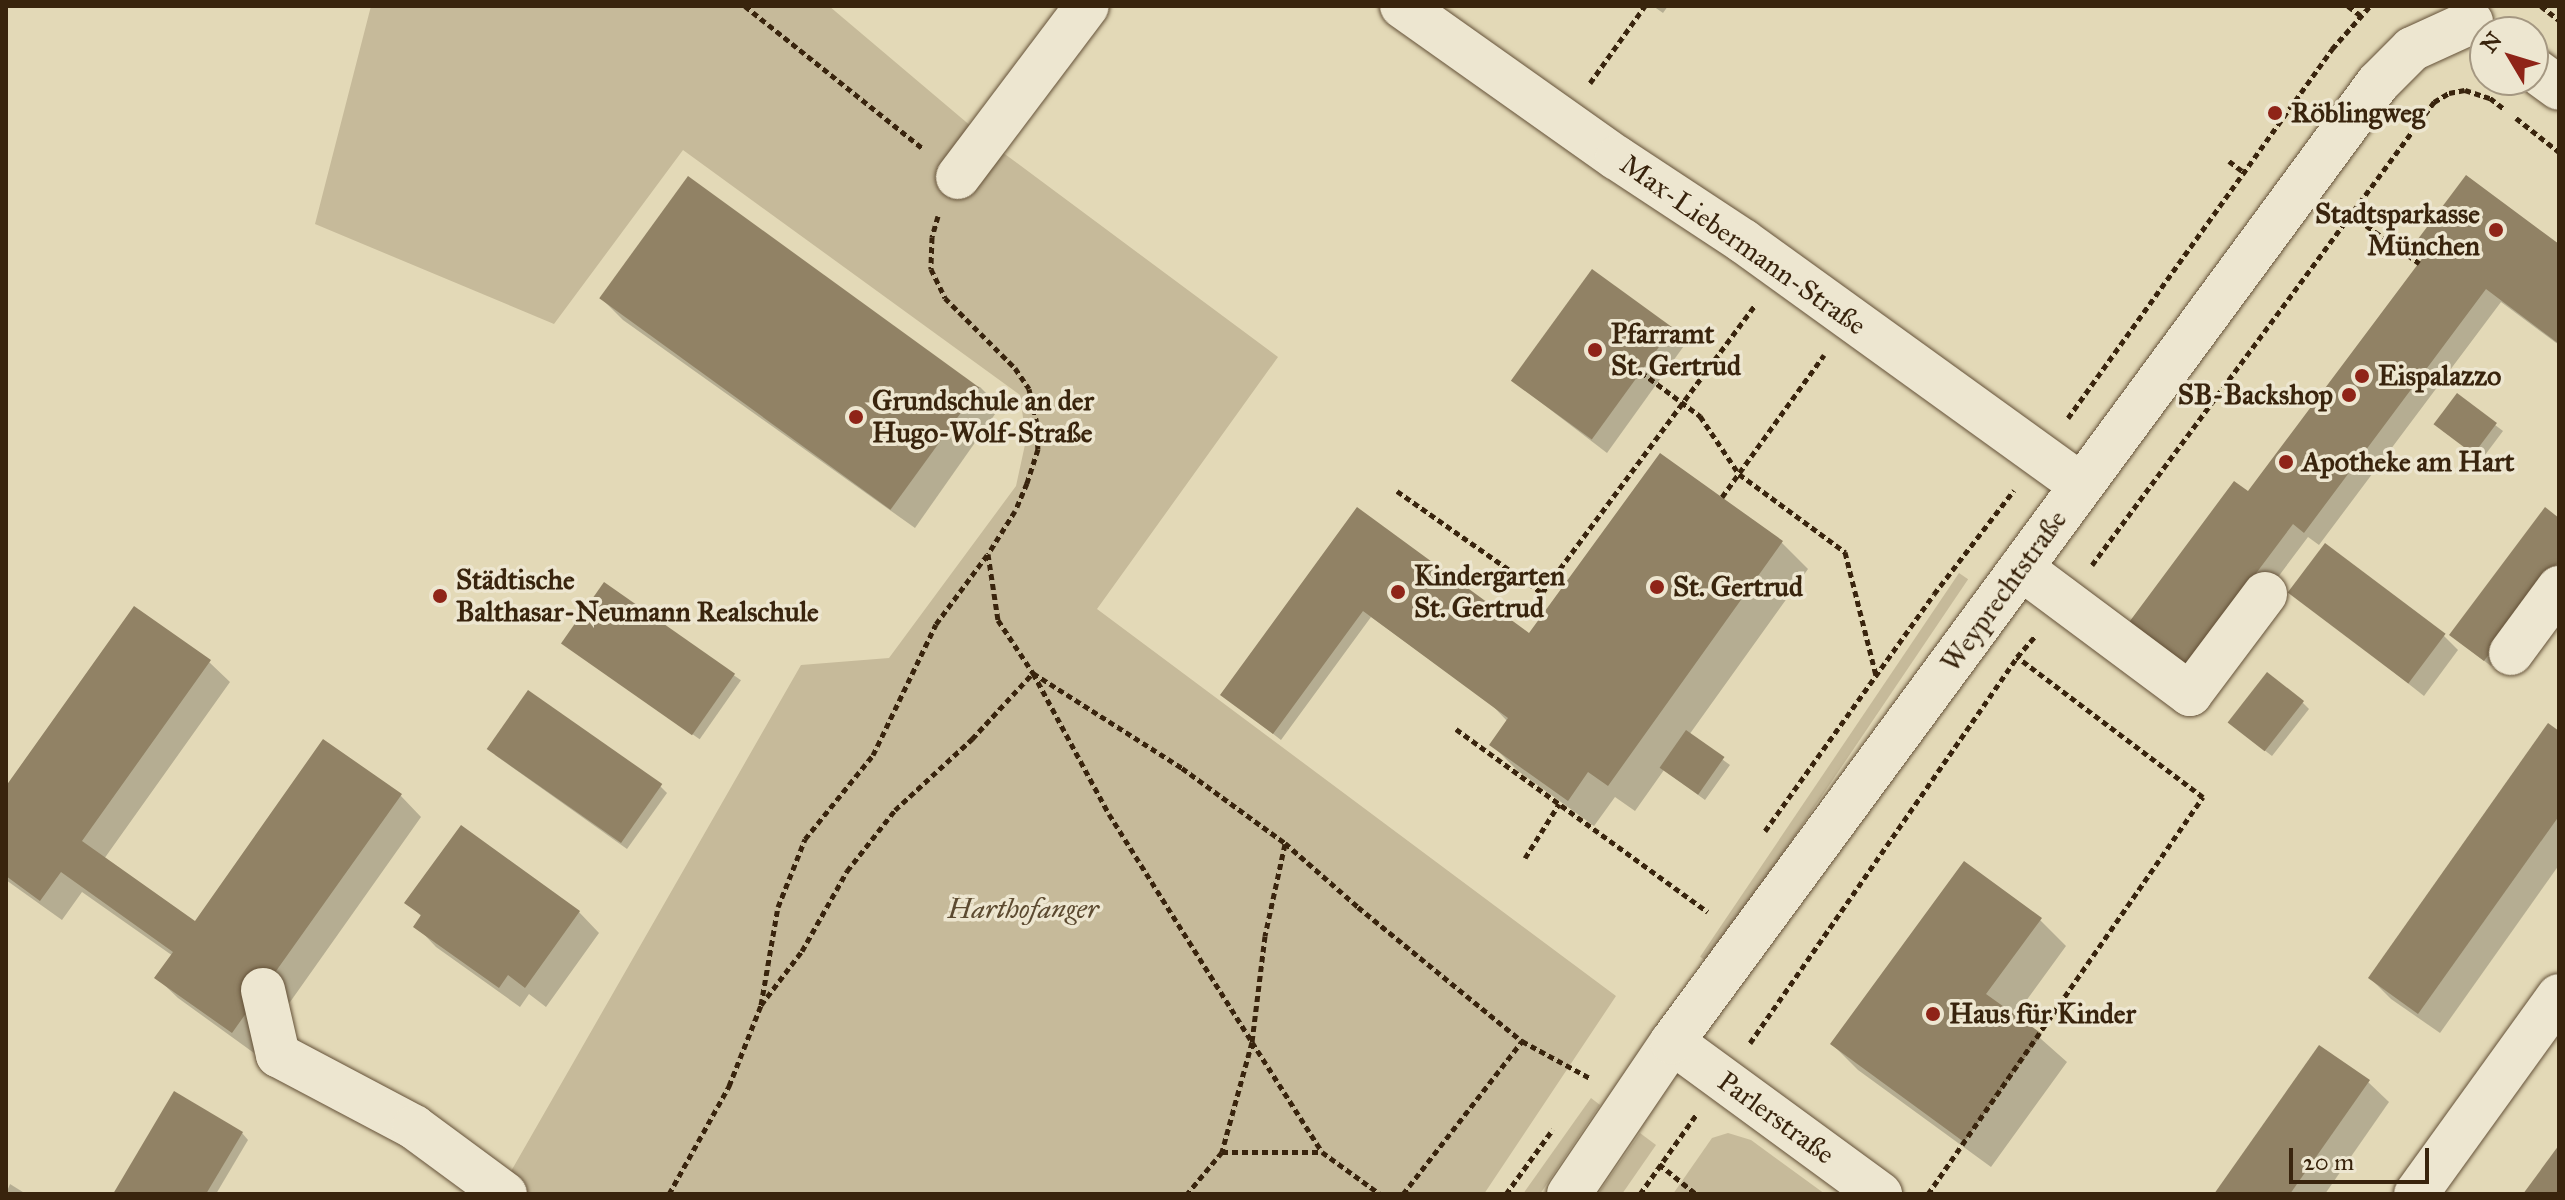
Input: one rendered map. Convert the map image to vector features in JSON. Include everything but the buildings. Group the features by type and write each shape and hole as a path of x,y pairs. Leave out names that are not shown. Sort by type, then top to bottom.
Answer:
{"street":[{"path":"958,177 1087,6"},
{"name":"Max-Liebermann-Straße","path":"1402,6 1781,269 2081,485"},
{"name":"Weyprechtstraße","path":"1569,1194 1672,1042 2378,83 2412,49 2468,20"},
{"path":"2021,568 2190,694 2265,594"},
{"path":"2511,653 2559,588"},
{"path":"263,990 278,1055 414,1127 505,1194"},
{"path":"2416,1194 2559,996"},
{"name":"Parlerstraße","path":"1672,1042 1880,1194"}],"path":[{"path":"669,1194 729,1086 761,1005 778,907 805,839 873,755 936,624 988,554 1015,511 1038,449 1037,424 1029,389 1015,368 945,298 931,269 932,237 940,211 958,177 745,6"},
{"path":"1564,120 1645,6"},
{"path":"2348,6 2360,15"},
{"path":"1761,837 2360,15 2370,6"},
{"path":"2541,6 2558,18"},
{"path":"2449,93 2465,90 2490,98 2559,152"},
{"path":"2229,161 2246,174"},
{"path":"2350,214 2419,263"},
{"path":"1397,491 1542,593 1781,269"},
{"path":"1722,497 1851,319"},
{"path":"1641,372 1700,416 1739,474 1845,552 1876,676"},
{"path":"988,554 998,620 1033,673 1109,814 1322,1152 1380,1194"},
{"path":"1928,1194 2203,797 2017,657"},
{"path":"1033,673 1182,768 1285,843 1522,1041 1590,1078"},
{"path":"761,1005 802,951 847,871 895,810 972,739 1033,673"},
{"path":"1456,729 1708,912"},
{"path":"1525,858 1559,804"},
{"path":"1187,1194 1222,1152 1252,1042 1265,936 1285,843"},
{"path":"1699,924 1717,899"},
{"path":"1403,1194 1522,1041"},
{"path":"1580,1091 1599,1065"},
{"path":"1506,1194 1562,1117"},
{"path":"1222,1152 1322,1152"},
{"path":"1659,1164 1696,1194"}],"green space":[{"name":"Harthofanger","path":"371,6 829,6 998,149 1278,357 1097,609 1616,996 1484,1194 498,1194 801,665 889,658 1016,486 1026,440 1020,395 683,150 554,324 315,224"},
{"path":"1959,573 1968,579 1709,963 1700,957"},
{"path":"1591,1098 1600,1105 1540,1194 1523,1194"},
{"path":"1640,1133 1656,1145 1622,1194 1598,1194"},
{"path":"1728,1133 1751,1140 1825,1194 1673,1194 1712,1138"}],"place":[{"name":"Röblingweg","path":"2275,113"},
{"name":"Stadtsparkasse München","path":"2496,230"},
{"name":"Pfarramt St. Gertrud","path":"1595,350"},
{"name":"Eispalazzo","path":"2362,376"},
{"name":"SB-Backshop","path":"2349,395"},
{"name":"Grundschule an der Hugo-Wolf-Straße","path":"856,417"},
{"name":"Apotheke am Hart","path":"2286,462"},
{"name":"St. Gertrud","path":"1657,587"},
{"name":"Kindergarten St. Gertrud","path":"1398,592"},
{"name":"Städtische Balthasar-Neumann Realschule","path":"440,596"},
{"name":"Haus für Kinder","path":"1933,1014"}]}
